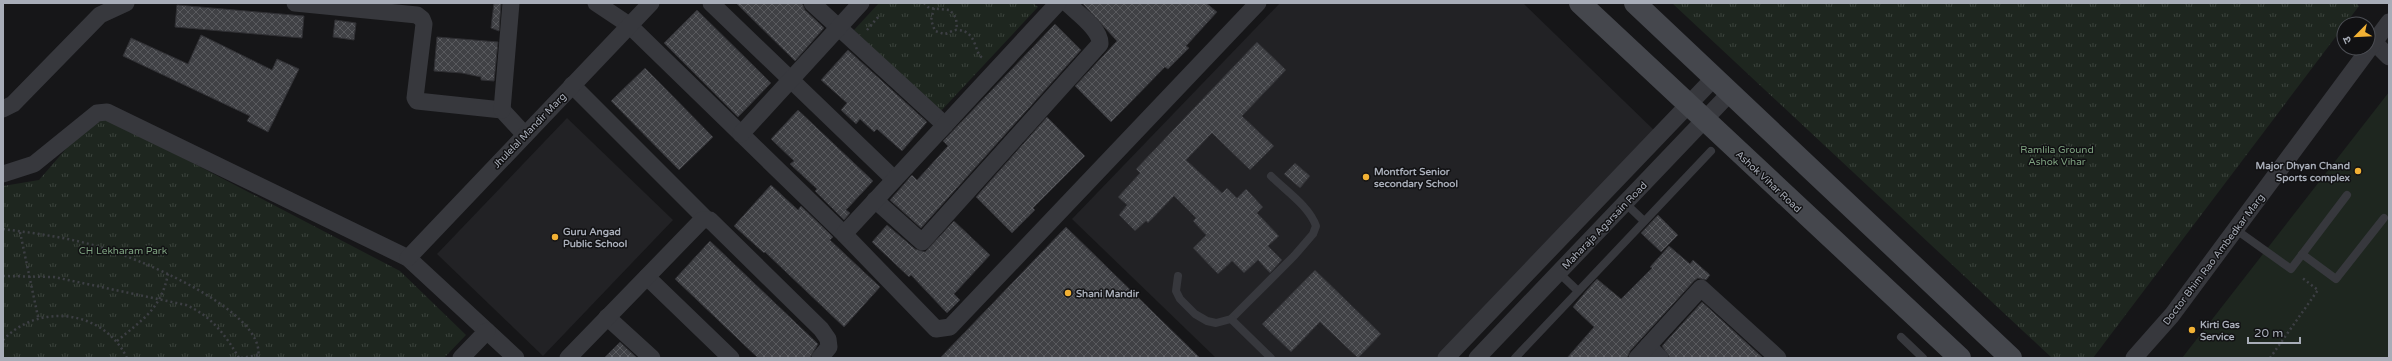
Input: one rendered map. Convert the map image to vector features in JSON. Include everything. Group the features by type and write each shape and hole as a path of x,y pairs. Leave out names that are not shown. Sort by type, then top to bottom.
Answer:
{"main road":[{"name":"Ashok Vihar Road","path":"1580,3 1960,358"},
{"path":"1635,3 2011,358"}],"street":[{"path":"3,109 13,104 100,15 126,3"},
{"path":"295,3 417,16 422,19 424,24 415,98 416,101 502,110 525,135"},
{"path":"502,110 506,42 512,3"},
{"path":"596,3 629,26 844,234 936,329 950,327 1258,3"},
{"name":"Jhulelal Mandir Marg","path":"408,258 651,3"},
{"path":"712,3 894,179"},
{"path":"812,3 945,125"},
{"path":"741,134 861,3"},
{"path":"844,234 1058,3"},
{"path":"875,200 922,242 1100,44 1101,39 1096,32 1067,3"},
{"name":"Doctor Bhim Rao Ambedkar Marg","path":"2376,39 2389,22"},
{"path":"2376,44 2389,57"},
{"name":"Doctor Bhim Rao Ambedkar Marg","path":"2134,358 2172,315 2364,56"},
{"path":"1446,358 1714,78"},
{"path":"572,85 706,219 710,220 821,329 828,339 829,347 820,358"},
{"name":"Maharaja Agarsain Road","path":"1482,356 1730,93"},
{"path":"3,174 26,168 34,164 97,113 107,112 408,258 516,358"},
{"path":"568,358 702,220 706,219"},
{"path":"647,277 731,358"},
{"path":"1660,358 1642,352 1701,288 1778,358"},
{"path":"607,317 652,358"},
{"path":"461,358 487,331"}],"lane":[{"path":"1515,358 1711,151"},
{"path":"1178,276 1176,291 1180,299 1195,314 1207,321 1216,322 1231,319 1294,256 1313,234 1316,226 1314,219 1304,207 1271,176"},
{"path":"2235,229 2291,269 2347,195"},
{"path":"1625,203 1644,221"},
{"path":"2302,254 2336,279 2384,218"},
{"path":"1559,273 1578,291"},
{"path":"1231,319 1271,358"},
{"path":"1901,337 1923,358"}],"path":[{"path":"924,3 934,8 947,9 954,14 957,29"},
{"path":"934,8 931,20 935,31 944,34 957,29 970,35 982,59"},
{"path":"3,230 93,245 124,255 168,274 209,296 242,321 256,337 259,356 240,358 217,325 202,312 186,305 54,277 30,275 3,276"},
{"path":"20,232 38,318"},
{"path":"2270,358 2318,290 2291,269"},
{"path":"117,341 153,309 161,299 168,274"},
{"path":"3,340 17,327 38,318 62,314 77,317 94,325 117,341 127,358"}],"shaded area":[{"name":"Montfort Senior secondary School","path":"1280,3 1523,3 1659,135 1445,358 1216,358 1072,219"},
{"name":"Guru Angad Public School","path":"567,118 673,220 543,356 437,254"}],"green space":[{"path":"879,3 1033,3 1038,7 940,112 854,30"},
{"name":"Ramlila Ground Ashok Vihar","path":"1672,3 2356,3 2359,6 2351,16 2336,16 2336,36 2093,358 2052,358"},
{"name":"Major Dhyan Chand Sports complex","path":"2389,92 2389,358 2182,358"},
{"name":"CH Lekharam Park","path":"97,113 400,271 466,335 444,358 3,358 3,186 39,180"}],"building":[{"path":"494,3 501,3 499,31 491,28"},
{"path":"736,3 802,3 805,10 824,28 795,61"},
{"path":"1082,3 1206,3 1217,12 1186,46 1189,48 1168,69 1165,67 1111,122 1075,86 1117,41"},
{"path":"177,5 304,16 302,38 175,27"},
{"path":"697,10 771,83 738,117 664,43"},
{"path":"335,20 356,23 354,40 333,37"},
{"path":"1055,24 1081,50 921,228 890,200 912,175 917,180 948,146 943,141"},
{"path":"201,35 272,70 277,59 299,69 268,132 247,121 250,116 123,56 131,38 188,64"},
{"path":"437,37 498,42 494,81 481,80 481,77 462,73 434,71"},
{"path":"1257,42 1286,70 1242,116 1274,146 1250,170 1212,133 1186,160 1222,193 1227,188 1237,198 1246,189 1263,207 1257,213 1279,236 1268,246 1282,260 1270,273 1258,260 1244,273 1232,261 1218,274 1193,248 1206,235 1193,221 1196,218 1174,196 1148,223 1146,221 1135,231 1119,215 1127,205 1118,197 1140,173 1136,169"},
{"path":"848,50 927,122 902,151 877,129 874,132 860,119 856,124 841,110 847,103 821,80"},
{"path":"645,68 713,137 679,170 611,101"},
{"path":"798,110 873,181 846,210 850,213 844,220 815,191 817,189 790,164 794,161 771,139"},
{"path":"1047,117 1085,156 1033,208 1035,210 1012,233 976,197"},
{"path":"1295,163 1310,176 1300,188 1284,174"},
{"path":"771,185 798,210 801,206 833,237 830,240 880,287 844,327 765,252 764,253 734,226"},
{"path":"1658,215 1678,235 1661,252 1641,233"},
{"path":"954,221 990,255 954,294 960,300 947,313 911,275 909,277 872,242 887,225 915,249 925,252"},
{"name":"Shani Mandir","path":"1066,227 1200,358 940,358"},
{"path":"710,241 818,344 810,358 758,358 675,279"},
{"path":"1669,246 1690,264 1693,260 1710,275 1706,280 1698,278 1694,281 1630,351 1627,358 1567,358 1594,327 1573,307 1597,279 1621,299 1652,268 1650,267"},
{"path":"1315,270 1381,334 1358,358 1320,322 1291,352 1262,324"},
{"path":"1702,302 1763,358 1670,358 1662,346"},
{"path":"620,342 637,358 604,358"}],"place":[{"name":"Major Dhyan Chand Sports complex","path":"2358,171"},
{"name":"Montfort Senior secondary School","path":"1366,177"},
{"name":"Guru Angad Public School","path":"555,237"},
{"name":"Shani Mandir","path":"1068,293"},
{"name":"Kirti Gas Service","path":"2192,330"}]}
